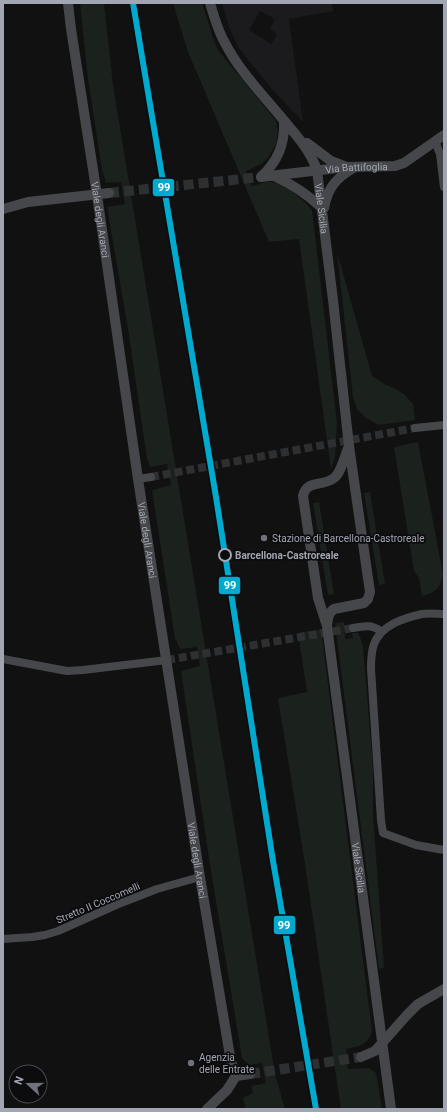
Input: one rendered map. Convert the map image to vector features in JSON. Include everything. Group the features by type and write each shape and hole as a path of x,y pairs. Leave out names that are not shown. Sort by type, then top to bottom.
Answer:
{"street":[{"name":"Viale degli Aranci","path":"68,3 98,195 138,479 200,877 231,1062 236,1076"},
{"name":"Viale Sicilia","path":"210,3 220,34 231,54 299,138 313,160 317,170 349,446 370,594 368,599 364,602 331,611 328,616 327,626"},
{"name":"Via Battifoglia","path":"284,121 285,131 280,152 269,170 261,177 351,167 395,166 404,163 440,138"},
{"path":"299,138 332,162 351,167"},
{"path":"440,138 440,154 444,187"},
{"path":"274,176 305,193 322,211 329,192 335,183 351,167"},
{"path":"3,209 28,202 109,193"},
{"path":"415,428 444,425"},
{"name":"Viale Sicilia","path":"349,446 336,476 329,481 310,485 304,492 303,496 316,591 327,626 391,1109"},
{"path":"138,479 151,477"},
{"path":"319,602 326,608 334,609"},
{"path":"444,614 423,614 390,626 381,631 373,645 371,653 383,833 416,844 444,850"},
{"path":"353,628 373,626 381,631"},
{"path":"3,659 67,670 83,670 167,660"},
{"name":"Stretto II Coccomelli","path":"3,939 32,937 58,931 116,905 157,889 200,877"},
{"path":"361,1057 375,1051 418,1004 444,989"},
{"path":"207,1109 227,1090 236,1076 250,1074"}],"shaded area":[{"path":"80,3 104,3 113,85 275,1074 285,1109 246,1109 243,1098 253,1093 251,1086 266,1083 262,1063 249,1065 242,1058 210,865 181,671 200,666 197,647 180,649 175,638 152,490 171,485 167,464 150,467 147,459 129,335 107,207 125,204 121,182 106,183 102,170 88,79"},
{"path":"173,3 202,3 218,50 276,121 278,131 276,144 268,158 261,164 246,171 252,186 268,182 282,185 293,192 312,210 337,423 335,457 331,469 299,239 269,242 188,52"},
{"path":"222,3 332,3 333,11 289,19 303,122 270,87 238,47 229,27","holes":["260,11 275,19 270,29 277,34 271,44 249,30"]},
{"path":"337,252 372,376 404,394 413,404 415,420 379,425 366,418 357,409 353,397"},
{"path":"418,442 443,574 441,583 437,589 422,596 419,578 414,571 394,447"},
{"path":"370,492 385,584 379,585 364,493"},
{"path":"319,502 334,594 328,595 313,503"},
{"path":"344,622 345,639 353,638 352,633 358,633 363,646 373,768 373,814 384,968 379,969 335,623"},
{"path":"321,629 372,1031 368,1040 359,1046 346,1049 348,1069 369,1068 375,1072 382,1109 341,1109 305,864 278,698 307,692 298,633"}],"tunnel":[{"path":"109,193 261,177"},
{"path":"151,477 415,428"},
{"path":"167,660 353,628"},
{"path":"250,1074 361,1057"}],"transit line":[{"name":"99","path":"133,3 216,497 273,861 316,1109"}],"place":[{"name":"Stazione di Barcellona-Castroreale","path":"264,538"},
{"name":"Barcellona-Castroreale","path":"225,555"},
{"name":"Agenzia delle Entrate","path":"191,1063"}]}
